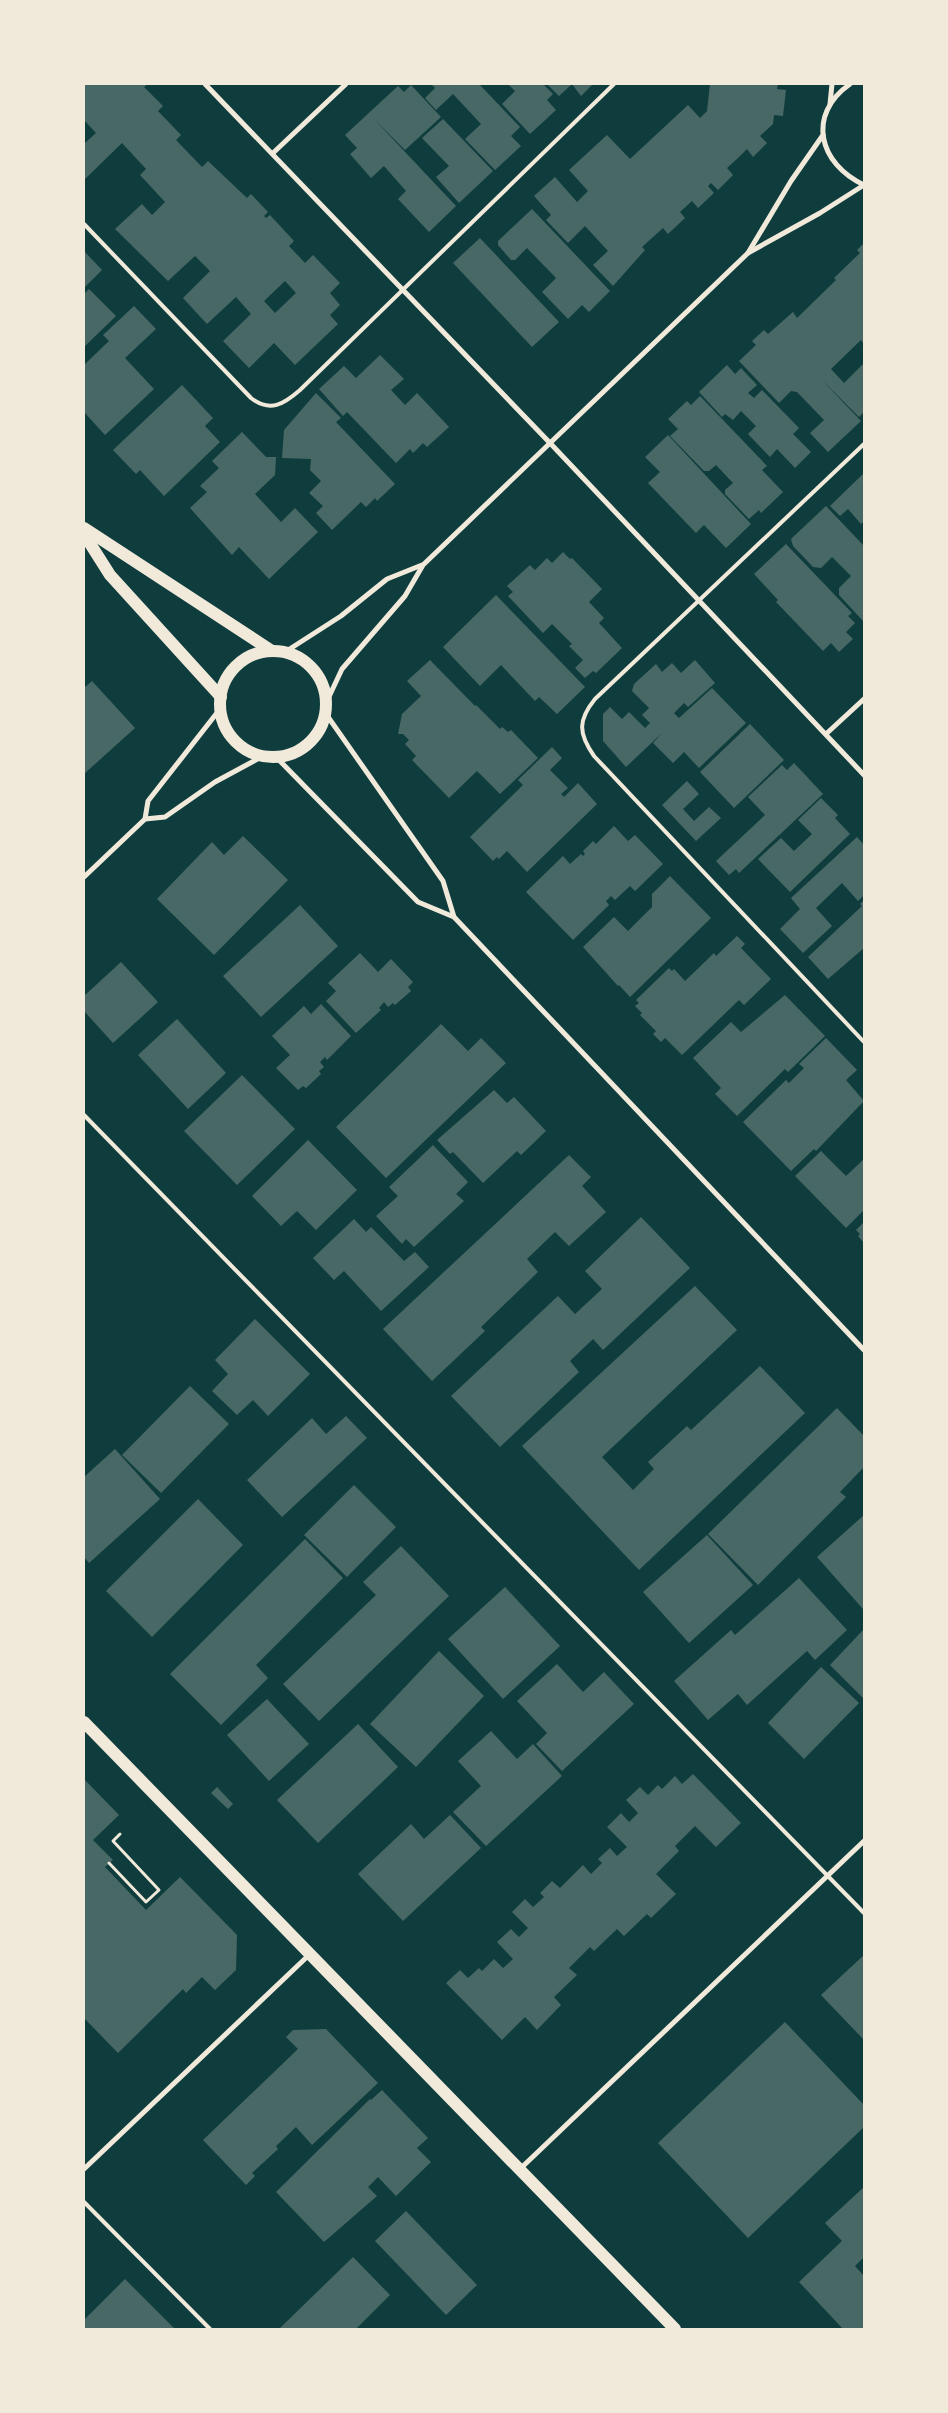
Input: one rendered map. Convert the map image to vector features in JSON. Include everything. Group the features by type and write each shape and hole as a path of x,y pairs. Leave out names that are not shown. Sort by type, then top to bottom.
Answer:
{"main road":[{"path":"84,528 272,651"},
{"path":"84,534 110,574 221,703"},
{"path":"272,651 286,652 309,665 324,687 326,714 321,728 302,749 290,755 269,757 250,752 239,744 227,728 221,703 224,685 238,664 248,657 272,651"},
{"path":"84,1722 675,2329"}],"street":[{"path":"206,84 550,442 864,775"},
{"path":"273,153 346,84"},
{"path":"748,253 790,182 823,135 830,105 832,84"},
{"path":"830,105 840,91 850,84"},
{"path":"823,135 827,152 836,166 848,178 864,185"},
{"path":"326,700 342,669 405,596 423,565 550,442 748,253 820,213 864,185"},
{"path":"286,652 314,632 342,616 387,579 423,565"},
{"path":"826,734 864,698"},
{"path":"84,878 145,819 148,801 221,703"},
{"path":"326,714 442,881 454,917"},
{"path":"145,819 165,817 214,782 269,757 418,902 454,917 864,1350"},
{"path":"520,2169 864,1841"},
{"path":"84,2169 310,1954"}],"lane":[{"path":"84,224 240,389 260,405 278,405 295,394 614,84"},
{"path":"864,444 595,698 585,711 581,727 584,742 594,756 864,1042"},
{"path":"84,1115 864,1913"},
{"path":"84,2202 210,2329"}],"path":[{"path":"109,1863 146,1902 160,1890 112,1841 120,1834"}],"building":[{"path":"84,84 148,84 144,87 163,106 158,111 181,135 176,140 202,167 208,161 247,198 251,194 268,212 264,216 266,218 270,215 294,241 289,246 305,263 313,255 340,283 330,293 340,305 330,315 338,324 295,365 274,343 249,368 223,341 251,314 236,297 207,324 183,298 210,271 195,256 168,281 115,229 142,204 152,215 165,202 140,175 146,169 122,143 84,180 84,141 85,143 96,133 84,120","holes":["285,281 296,293 275,313 264,301"]},
{"path":"431,84 479,84 520,127 511,136 521,146 495,170 465,139 481,124 453,94 436,110 425,98 435,88"},
{"path":"508,84 543,84 553,94 547,100 556,110 530,134 502,104 515,91"},
{"path":"547,84 572,84 559,96"},
{"path":"572,84 593,84 581,96"},
{"path":"710,84 778,84 777,89 786,90 783,116 774,115 773,124 760,136 767,143 753,157 747,149 727,168 733,175 718,190 711,183 708,186 714,193 698,208 692,201 680,212 685,218 668,234 663,228 642,247 645,250 613,286 593,265 608,251 585,226 568,243 546,220 551,215 534,196 555,177 577,202 588,191 569,170 607,135 630,159 688,105 700,118 707,111"},
{"path":"411,85 441,117 405,150 374,119 456,206 429,232 398,199 406,191 384,166 371,178 350,154 357,148 345,135 398,86 404,92"},
{"path":"443,119 493,171 459,203 436,177 449,166 422,138"},
{"path":"532,209 610,291 589,312 582,305 568,319 542,292 556,278 527,248 515,260 511,260 498,245 498,241"},
{"path":"480,238 559,322 532,347 453,263"},
{"path":"864,243 864,344 861,340 831,369 844,383 864,363 864,412 859,417 820,378 861,421 828,452 810,433 824,420 797,392 791,391 779,403 739,361 756,345 752,341 764,330 768,334 793,312 797,318 836,280 834,278 860,253 857,250"},
{"path":"84,251 102,270 84,288"},
{"path":"89,289 116,316 84,347 84,294"},
{"path":"134,306 156,329 125,358 154,389 105,435 84,412 84,365 109,341 103,335"},
{"path":"380,355 404,379 391,390 405,405 417,393 449,427 427,447 423,443 413,453 410,449 396,463 347,412 343,416 319,389 344,366 356,378"},
{"path":"727,365 735,374 741,368 757,385 748,393 754,398 762,390 799,428 793,434 811,452 795,468 777,449 770,457 748,434 756,426 741,411 733,420 725,414 722,417 699,392"},
{"path":"182,385 213,418 205,426 220,442 164,496 140,470 136,474 113,450"},
{"path":"316,393 341,418 336,422 395,484 377,501 375,498 366,507 361,502 332,530 316,513 323,506 309,493 321,481 310,470 311,459 282,458 284,430"},
{"path":"700,396 767,466 762,470 783,492 761,513 759,510 749,519 725,494 725,490 733,483 716,465 709,471 704,471 670,436 678,429 668,419 687,401 691,405"},
{"path":"242,432 266,457 276,457 275,475 255,494 281,522 295,508 318,532 269,579 239,547 232,555 190,508 207,492 200,486 219,468 212,461"},
{"path":"668,435 751,524 726,548 704,525 696,533 648,483 660,472 645,457"},
{"path":"864,473 864,521 861,524 848,509 840,516 830,506"},
{"path":"826,506 864,546 864,622 839,595 839,588 851,576 832,557 821,568 813,567 793,546 791,539"},
{"path":"786,544 852,613 848,616 855,623 846,632 853,639 839,652 831,643 823,651 776,602 778,600 754,574"},
{"path":"563,552 570,559 572,558 602,589 589,602 604,618 599,623 622,648 596,673 593,671 585,678 575,668 583,660 569,646 572,644 552,624 543,633 508,596 513,592 507,586 530,565 535,570 547,558 552,563"},
{"path":"496,595 585,687 557,714 539,697 535,701 501,665 480,686 443,647"},
{"path":"430,660 500,729 502,727 508,732 511,730 538,758 500,794 477,771 449,798 412,760 416,756 405,744 409,740 403,734 398,734 402,714 421,696 407,681"},
{"path":"695,660 715,683 688,707 684,703 674,713 679,718 712,688 746,723 699,768 684,752 673,763 653,743 662,733 626,767 603,741 603,714 610,707 622,719 629,712 645,728 650,723 642,715 649,708 632,691 634,684 656,664 662,672 672,663 681,673"},
{"path":"92,681 135,728 84,774 84,688"},
{"path":"750,724 784,760 734,808 700,772"},
{"path":"552,747 562,758 550,770 568,788 561,794 564,797 578,783 597,804 527,872 507,851 499,859 497,857 493,861 470,837 523,785 518,780"},
{"path":"794,763 823,794 739,873 736,869 729,875 716,861 765,815 748,797 782,765 787,770"},
{"path":"687,781 699,794 683,809 694,821 709,807 721,818 696,841 662,805"},
{"path":"821,798 838,815 835,818 850,834 790,892 758,859 781,838 794,851 812,834 798,820"},
{"path":"614,826 628,841 635,835 663,864 635,891 630,886 615,900 611,896 606,901 609,905 573,940 526,892 563,856 570,864 581,854 583,856 585,854 583,851 593,841 596,844"},
{"path":"243,836 288,880 214,955 157,899 212,842 224,855"},
{"path":"857,837 864,845 864,895 858,901 842,883 816,908 832,926 803,953 780,929 800,909 791,898"},
{"path":"670,876 711,918 630,997 583,947 614,917 628,931 652,907 652,894"},
{"path":"864,900 864,948 828,979 808,957 862,906 860,904"},
{"path":"300,905 338,946 261,1017 223,976"},
{"path":"737,936 745,944 741,948 771,979 744,1005 739,1000 682,1055 665,1038 661,1042 653,1034 656,1031 640,1015 642,1013 635,1006 639,1003 636,1000 669,968 672,971 674,969 685,981 714,953 716,956"},
{"path":"360,953 378,972 391,959 413,982 408,987 411,991 395,1005 393,1003 388,1007 384,1002 379,1008 381,1010 356,1033 326,1001 336,991 328,983"},
{"path":"121,962 158,1002 113,1043 84,1011 84,996"},
{"path":"785,995 825,1036 788,1072 785,1069 737,1116 715,1094 721,1088 693,1058 731,1022 741,1032"},
{"path":"321,1004 351,1036 327,1060 325,1057 320,1062 324,1067 319,1071 321,1074 306,1088 303,1086 298,1090 276,1068 290,1055 272,1036 304,1006 311,1014"},
{"path":"177,1019 226,1073 188,1109 138,1055"},
{"path":"441,1024 468,1051 481,1038 506,1063 386,1178 336,1127"},
{"path":"826,1038 857,1070 846,1080 864,1101 816,1151 814,1149 791,1171 743,1122 786,1080 789,1083 804,1068 799,1064"},
{"path":"242,1075 295,1129 237,1185 184,1131"},
{"path":"494,1090 507,1103 514,1097 546,1131 521,1155 517,1151 483,1183 453,1152 450,1154 437,1140"},
{"path":"308,1140 357,1190 316,1230 297,1211 281,1226 252,1196"},
{"path":"433,1145 468,1182 456,1194 464,1201 414,1247 406,1239 402,1244 376,1216 398,1196 389,1187"},
{"path":"821,1151 846,1176 864,1159 864,1210 846,1228 795,1176"},
{"path":"569,1155 591,1177 582,1186 606,1212 569,1246 555,1232 527,1259 538,1272 481,1327 485,1331 432,1381 383,1329"},
{"path":"641,1217 690,1268 603,1350 593,1339 570,1361 579,1372 500,1447 451,1396 558,1296 575,1314 602,1289 585,1271"},
{"path":"354,1219 366,1232 371,1227 404,1261 415,1252 429,1267 381,1311 344,1271 334,1280 313,1258"},
{"path":"864,1222 864,1243 856,1230"},
{"path":"695,1286 737,1330 602,1457 633,1490 654,1469 648,1462 687,1426 691,1430 760,1366 805,1413 639,1570 522,1446"},
{"path":"255,1319 310,1374 268,1416 253,1400 237,1415 212,1391 228,1374 215,1360"},
{"path":"190,1386 229,1424 161,1493 122,1455"},
{"path":"837,1408 864,1436 864,1467 840,1492 846,1497 758,1585 708,1534"},
{"path":"346,1416 367,1438 282,1517 247,1480 312,1418 326,1434"},
{"path":"115,1449 160,1499 89,1563 84,1557 84,1477"},
{"path":"354,1485 396,1527 347,1577 304,1535"},
{"path":"198,1499 243,1545 152,1637 106,1591"},
{"path":"864,1515 864,1608 863,1609 817,1557"},
{"path":"707,1535 753,1585 689,1643 643,1592"},
{"path":"305,1539 343,1578 256,1665 268,1678 221,1725 170,1674"},
{"path":"401,1546 449,1596 319,1721 283,1684 376,1595 363,1582"},
{"path":"799,1578 847,1630 815,1660 807,1651 747,1705 738,1694 708,1720 674,1681 731,1630 735,1635"},
{"path":"505,1587 560,1646 503,1699 448,1639"},
{"path":"864,1629 864,1699 830,1665"},
{"path":"439,1651 484,1696 416,1767 370,1724"},
{"path":"557,1664 583,1692 604,1672 634,1704 562,1771 536,1744 547,1733 517,1701"},
{"path":"821,1667 859,1703 804,1759 768,1723"},
{"path":"267,1699 309,1744 269,1781 227,1735"},
{"path":"358,1724 398,1767 318,1843 277,1800"},
{"path":"491,1731 517,1759 533,1744 562,1776 486,1846 453,1812 481,1786 458,1761"},
{"path":"693,1774 741,1823 716,1847 695,1826 675,1846 679,1851 656,1874 676,1894 651,1918 647,1914 624,1936 617,1929 594,1951 590,1947 569,1968 577,1975 554,1997 561,2005 537,2030 525,2017 502,2040 446,1983 460,1970 468,1978 479,1968 482,1971 494,1959 503,1968 513,1959 497,1942 511,1929 519,1937 528,1928 512,1912 525,1899 533,1907 544,1897 540,1893 552,1881 560,1888 583,1865 591,1874 602,1863 598,1859 610,1848 617,1856 627,1847 607,1827 621,1813 629,1822 638,1813 626,1800 640,1787 648,1795 658,1785 662,1789 675,1776 682,1784"},
{"path":"84,1779 119,1815 93,1840 113,1860 105,1867 146,1910 180,1877 237,1935 236,1970 215,1990 202,1977 186,1993 183,1989 118,2053 84,2018"},
{"path":"217,1787 233,1804 228,1809 211,1793"},
{"path":"450,1815 481,1848 403,1921 358,1874 411,1824 424,1839"},
{"path":"864,1955 864,2040 821,1995"},
{"path":"785,2022 864,2105 864,2127 748,2238 658,2143"},
{"path":"326,2029 378,2083 312,2145 296,2127 276,2146 278,2149 252,2173 255,2176 246,2185 203,2140 298,2049 286,2037 293,2030"},
{"path":"382,2090 428,2138 417,2148 431,2162 396,2196 378,2177 368,2187 377,2196 324,2242 276,2192 370,2099"},
{"path":"864,2187 864,2257 855,2266 864,2276 864,2329 843,2329 799,2282 842,2241 825,2223"},
{"path":"406,2211 477,2285 446,2315 375,2241"},
{"path":"353,2257 390,2295 356,2329 279,2329"},
{"path":"125,2279 175,2329 84,2329 84,2320"}]}
